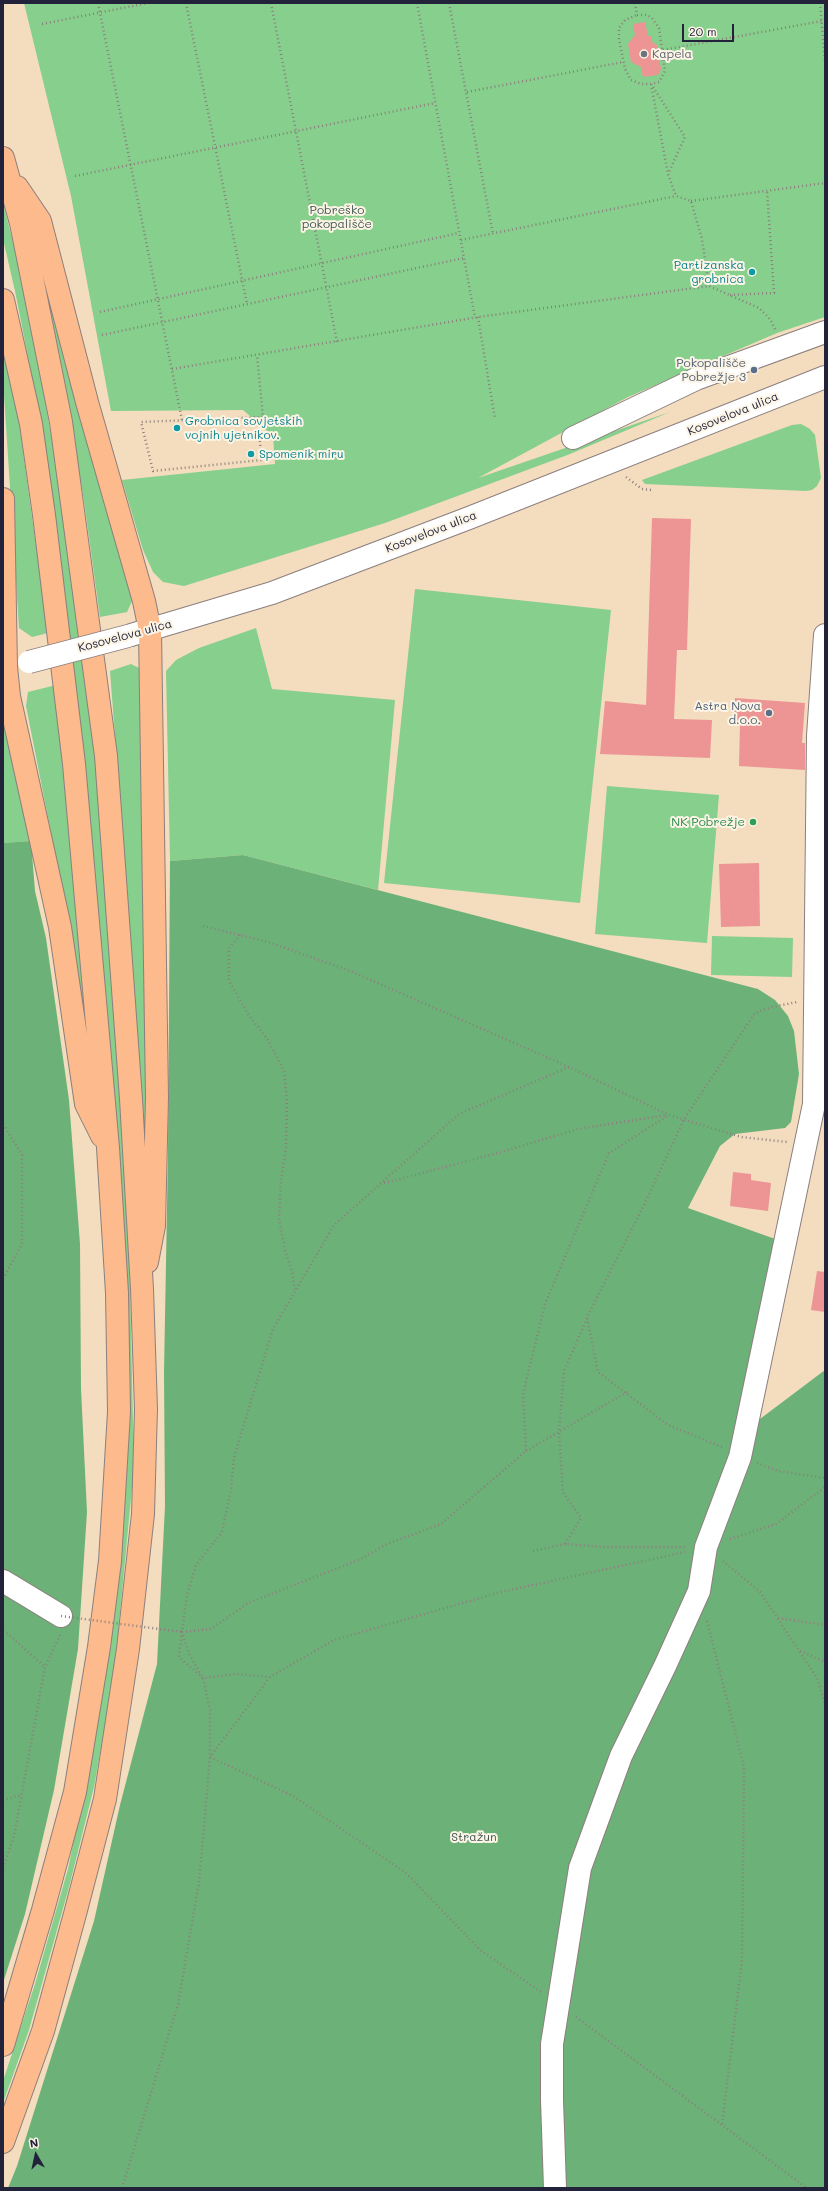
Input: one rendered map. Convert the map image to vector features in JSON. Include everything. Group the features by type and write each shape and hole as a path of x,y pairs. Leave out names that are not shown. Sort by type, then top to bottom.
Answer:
{"highway":[{"path":"5,164 40,221 86,402 144,601 150,630 157,1097 154,1226 142,1289"},
{"path":"3,2142 43,2031 105,1800 128,1649 143,1514 146,1409 142,1289 106,756 61,422 21,223 5,164"},
{"path":"3,300 31,424 44,515 74,764 108,1148 117,1293 119,1412 110,1561 99,1647 75,1792 43,1910 3,2045"},
{"path":"3,499 5,667 9,696 60,928 86,1104 108,1148"}],"street":[{"path":"573,438 696,379 825,332"},
{"name":"Kosovelova ulica","path":"5,667 150,630 272,593 469,518 825,377"},
{"path":"555,2188 552,2044 580,1868 621,1756 665,1666 698,1591 706,1547 740,1456 805,1144 820,1106 815,1003 825,635"},
{"path":"3,1581 64,1622"}],"path":[{"path":"98,3 182,420"},
{"path":"42,24 148,3"},
{"path":"186,3 247,304"},
{"path":"271,3 337,342"},
{"path":"417,3 459,233 496,419"},
{"path":"449,3 493,234"},
{"path":"635,3 637,15"},
{"path":"820,3 825,61"},
{"path":"637,15 647,15 655,21 659,28 665,66 664,76 659,82 652,84 645,85 631,80 626,74 623,62 619,39 619,28 625,20 637,15"},
{"path":"663,50 822,21"},
{"path":"466,92 623,62"},
{"path":"652,84 668,174 676,196"},
{"path":"652,84 686,137 668,174"},
{"path":"75,176 435,103"},
{"path":"461,240 676,196 691,200 825,183"},
{"path":"729,295 774,293 767,190"},
{"path":"691,200 702,239 709,286"},
{"path":"100,312 459,233"},
{"path":"102,335 464,258"},
{"path":"172,369 477,318 709,286 759,308 770,319 777,333"},
{"path":"257,355 263,416 141,422 153,471 262,460 257,417"},
{"path":"626,477 642,489 652,490"},
{"path":"203,926 268,942 348,970 569,1067 669,1115 741,1137 805,1144"},
{"path":"240,935 229,948 229,980 248,1014 268,1040 284,1071 287,1101 286,1147 281,1181 279,1219 285,1251 292,1271 295,1292"},
{"path":"565,1544 581,1518 563,1492 559,1432 564,1371 587,1317 645,1203 684,1119 755,1013 772,1007 796,1002 815,1003"},
{"path":"270,1677 235,1674 203,1678 179,1657 187,1595 196,1565 222,1532 231,1489 234,1457 272,1329 334,1225 459,1114 569,1067"},
{"path":"382,1183 498,1153 578,1129 669,1115"},
{"path":"526,1451 523,1394 545,1304 609,1153 669,1115"},
{"path":"3,1124 22,1155 22,1244 3,1279"},
{"path":"587,1317 598,1372 627,1392 668,1425 716,1443 740,1456 778,1471 825,1478"},
{"path":"3,1868 14,1836 46,1667 64,1622 182,1632 211,1630 248,1604 360,1559 387,1544 441,1524 526,1451 627,1392"},
{"path":"210,1757 270,1677 334,1640 501,1592 706,1547 776,1524 825,1487"},
{"path":"533,1551 565,1544 604,1547 706,1547 760,1592 817,1678 825,1704"},
{"path":"777,1618 825,1625"},
{"path":"707,1620 744,1767 742,1960 722,2125"},
{"path":"3,1632 8,1634 46,1667"},
{"path":"122,2188 178,2004 199,1882 210,1757 210,1710 203,1678 189,1654 182,1632"},
{"path":"798,1650 825,1662"},
{"path":"210,1757 293,1796 406,1874 480,1950 559,2004 807,2188"},
{"path":"3,1800 21,1795"}],"green space":[{"name":"Pobreško pokopališče","path":"24,3 825,3 825,317 777,333 628,397 478,478 670,412 570,454 385,523 184,586 163,582 153,572 143,550 122,480 275,464 273,436 243,410 111,411 71,196"},
{"path":"3,203 27,297 72,556 94,739 110,938 129,1239 134,1467 114,1675 94,1787 69,1887 29,2030 3,2103 3,2081 35,1984 68,1869 94,1743 124,1448 88,797 54,512 32,377 3,239"},
{"path":"48,296 133,599 127,612 100,617 84,501"},
{"path":"3,327 15,394 48,633 32,637 19,628 3,379"},
{"path":"801,424 810,429 815,435 821,478 817,486 812,490 806,491 645,484 642,480 792,425"},
{"path":"415,589 611,610 580,903 384,883"},
{"path":"256,628 272,689 395,700 378,890 243,855 170,861 166,671 176,660 199,648"},
{"path":"131,664 143,670 149,1187 131,977 126,879 110,671"},
{"path":"56,685 87,1015 82,1015 72,939 26,706 28,692"},
{"path":"3,717 31,841 3,843"},
{"path":"607,786 719,795 707,943 595,934"},
{"path":"31,841 35,891 46,938 69,1100 80,1244 81,1389 87,1512 78,1649 54,1790 25,1914 3,1983 3,843"},
{"name":"Stražun","path":"243,855 758,989 775,1000 788,1016 794,1031 799,1074 791,1122 785,1128 735,1134 720,1146 688,1208 778,1240 756,1422 825,1370 825,2188 8,2188 17,2166 94,1921 120,1805 157,1664 165,1506 164,1373 168,1152 170,861"},
{"path":"712,936 793,938 792,977 711,975"}],"building":[{"name":"Kapela","path":"645,22 648,36 651,36 652,42 657,45 661,69 658,75 643,77 641,67 631,62 628,44 635,35 633,24"},
{"path":"652,518 691,519 687,650 677,650 674,719 712,720 710,758 600,754 605,701 646,705"},
{"path":"735,698 805,703 802,743 805,743 805,770 739,766 740,723 733,722"},
{"path":"759,863 760,926 721,927 719,864"},
{"path":"733,1172 751,1174 751,1180 771,1183 768,1211 730,1206"},
{"path":"817,1271 825,1272 825,1312 811,1310"}],"place":[{"name":"Kapela","path":"644,54"},
{"name":"Partizanska grobnica","path":"752,272"},
{"name":"Pokopališče Pobrežje 3","path":"754,370"},
{"name":"Grobnica sovjetskih vojnih ujetnikov.","path":"177,428"},
{"name":"Spomenik miru","path":"251,454"},
{"name":"Astra Nova d.o.o.","path":"769,713"},
{"name":"NK Pobrežje","path":"753,822"}]}
